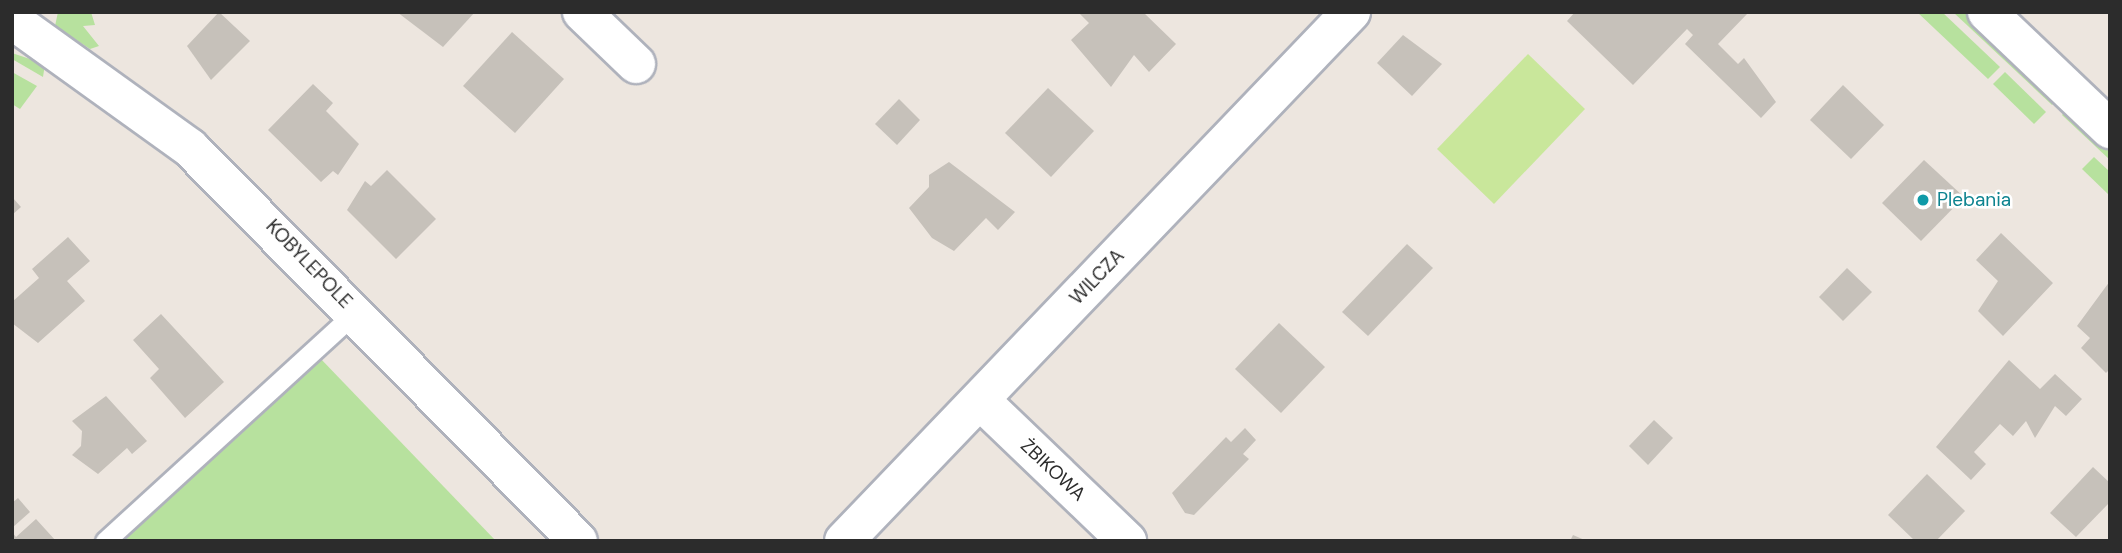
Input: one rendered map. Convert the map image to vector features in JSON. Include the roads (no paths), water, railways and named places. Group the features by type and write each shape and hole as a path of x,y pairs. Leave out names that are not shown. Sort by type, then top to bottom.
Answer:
{"street":[{"path":"582,12 636,64"},
{"name":"WILCZA","path":"844,541 1351,12"},
{"path":"1987,12 2110,129"},
{"name":"KOBYLEPOLE","path":"12,20 181,140 356,312 578,541"},
{"name":"ŻBIKOWA","path":"980,400 1128,541"}],"lane":[{"path":"105,541 356,312"}],"place":[{"name":"Plebania","path":"1923,200"}]}
